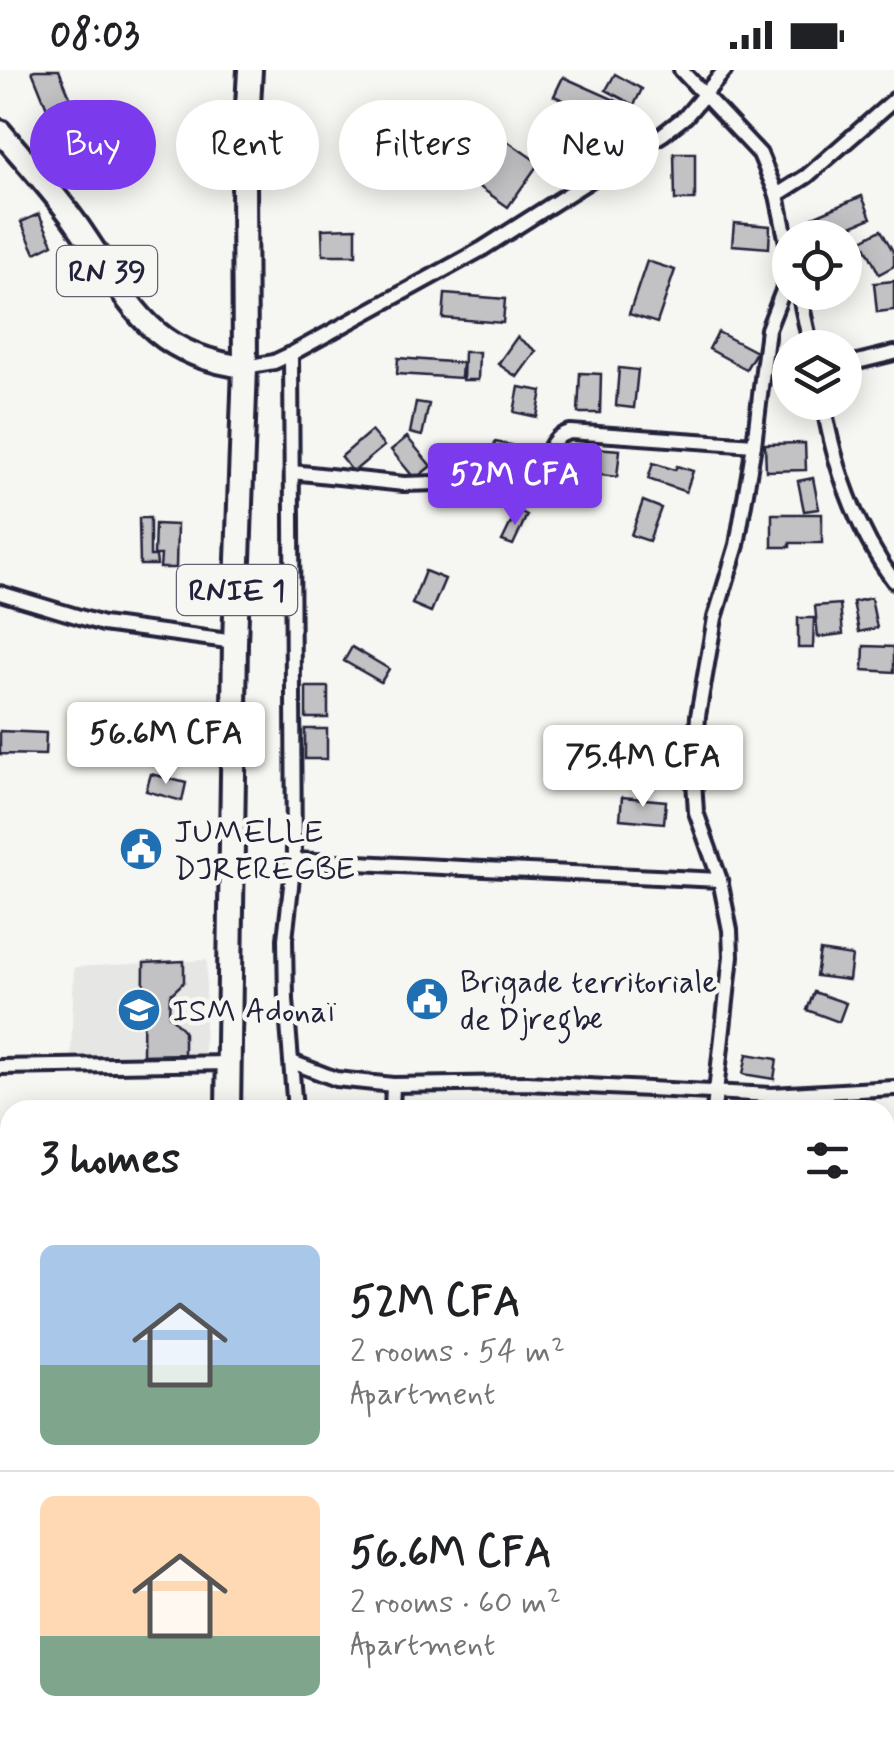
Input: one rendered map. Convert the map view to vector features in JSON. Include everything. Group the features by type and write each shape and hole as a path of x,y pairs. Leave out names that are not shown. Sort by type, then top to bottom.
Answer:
{"highway":[{"name":"RNIE 1","path":"228,1100 235,642 245,368 244,178 250,70"}],"main road":[{"name":"RN 39","path":"3,139 74,221 130,306 157,334 211,363 245,368"}],"street":[{"path":"681,70 760,154 777,195 782,220"},
{"path":"245,368 291,354 482,248 563,198 662,134 707,94 725,70"},
{"path":"777,195 807,176 894,100"},
{"path":"715,1100 731,956 720,880 696,812 698,716 715,618 737,545 768,328 775,310"},
{"path":"862,360 894,352"},
{"path":"291,354 294,860 285,939 294,1100"},
{"path":"826,420 854,510 894,581"},
{"path":"292,472 404,484 469,482 530,492 539,484 552,442 558,435 570,432 754,446"},
{"path":"0,593 104,624 235,642"},
{"path":"294,860 720,880"},
{"path":"292,1062 336,1079 393,1085 526,1083 772,1095 894,1088"},
{"path":"0,1067 229,1063"},
{"path":"392,1100 393,1085"}],"shaded area":[{"name":"ISM Adonaï","path":"207,960 204,1054 71,1056 74,967"}],"building":[{"path":"59,70 71,100 44,100 32,71"},
{"path":"615,74 642,89 636,100 625,100 606,90"},
{"path":"563,77 615,100 563,100 554,96"},
{"path":"507,141 527,155 527,180 508,207 484,190 507,190"},
{"path":"674,153 695,153 695,200 675,200"},
{"path":"862,196 871,218 862,222 813,217"},
{"path":"39,214 53,244 35,253 21,222"},
{"path":"734,223 770,226 769,248 732,245"},
{"path":"356,228 356,255 323,255 322,229"},
{"path":"881,230 894,253 894,266 879,274 862,240"},
{"path":"647,261 675,270 657,323 629,314"},
{"path":"894,281 894,310 877,312 874,283"},
{"path":"445,294 505,299 503,323 443,318"},
{"path":"718,332 756,352 746,369 709,349"},
{"path":"517,337 536,351 517,377 498,364"},
{"path":"464,352 479,352 478,380 463,380"},
{"path":"398,358 462,363 461,378 397,374"},
{"path":"619,368 638,370 634,408 616,406"},
{"path":"580,373 601,374 600,413 578,413"},
{"path":"519,387 542,391 537,417 514,412"},
{"path":"416,402 429,404 422,436 410,433"},
{"path":"371,431 384,446 353,472 341,457"},
{"path":"407,437 431,466 415,479 391,450"},
{"path":"495,442 511,445 506,470 490,467"},
{"path":"805,443 806,470 766,471 765,444"},
{"path":"595,448 620,450 617,477 592,474"},
{"path":"518,462 537,469 530,487 511,481"},
{"path":"653,463 693,471 686,492 648,479"},
{"path":"813,478 819,509 804,511 798,481"},
{"path":"493,492 522,501 520,510 490,501"},
{"path":"643,501 661,508 649,541 631,535"},
{"path":"517,510 527,515 513,545 502,541"},
{"path":"772,514 822,514 822,543 772,547"},
{"path":"139,518 150,518 150,556 156,556 157,565 140,565"},
{"path":"155,524 177,525 176,568 160,568 161,555 154,555"},
{"path":"425,571 445,579 431,612 412,604"},
{"path":"871,598 877,628 859,632 853,602"},
{"path":"840,604 843,634 818,637 815,606"},
{"path":"798,618 814,618 813,648 798,648"},
{"path":"864,646 894,647 894,672 863,670"},
{"path":"352,647 389,669 381,682 344,661"},
{"path":"306,687 328,687 328,718 306,718"},
{"path":"305,729 327,729 327,759 305,759"},
{"path":"0,731 46,733 45,755 0,754"},
{"path":"151,774 186,783 182,801 146,791"},
{"path":"622,797 666,801 664,823 620,819"},
{"path":"820,951 852,956 849,980 816,976"},
{"path":"184,961 184,982 170,995 169,1015 184,1031 184,1054 143,1055 144,963"},
{"path":"814,992 846,1003 839,1022 807,1010"},
{"path":"747,1054 777,1059 774,1079 743,1074"}],"place":[{"name":"JUMELLE DJREREGBE","path":"141,849"},
{"name":"Brigade territoriale de Djregbe","path":"427,999"},
{"name":"ISM Adonaï","path":"139,1010"}]}
